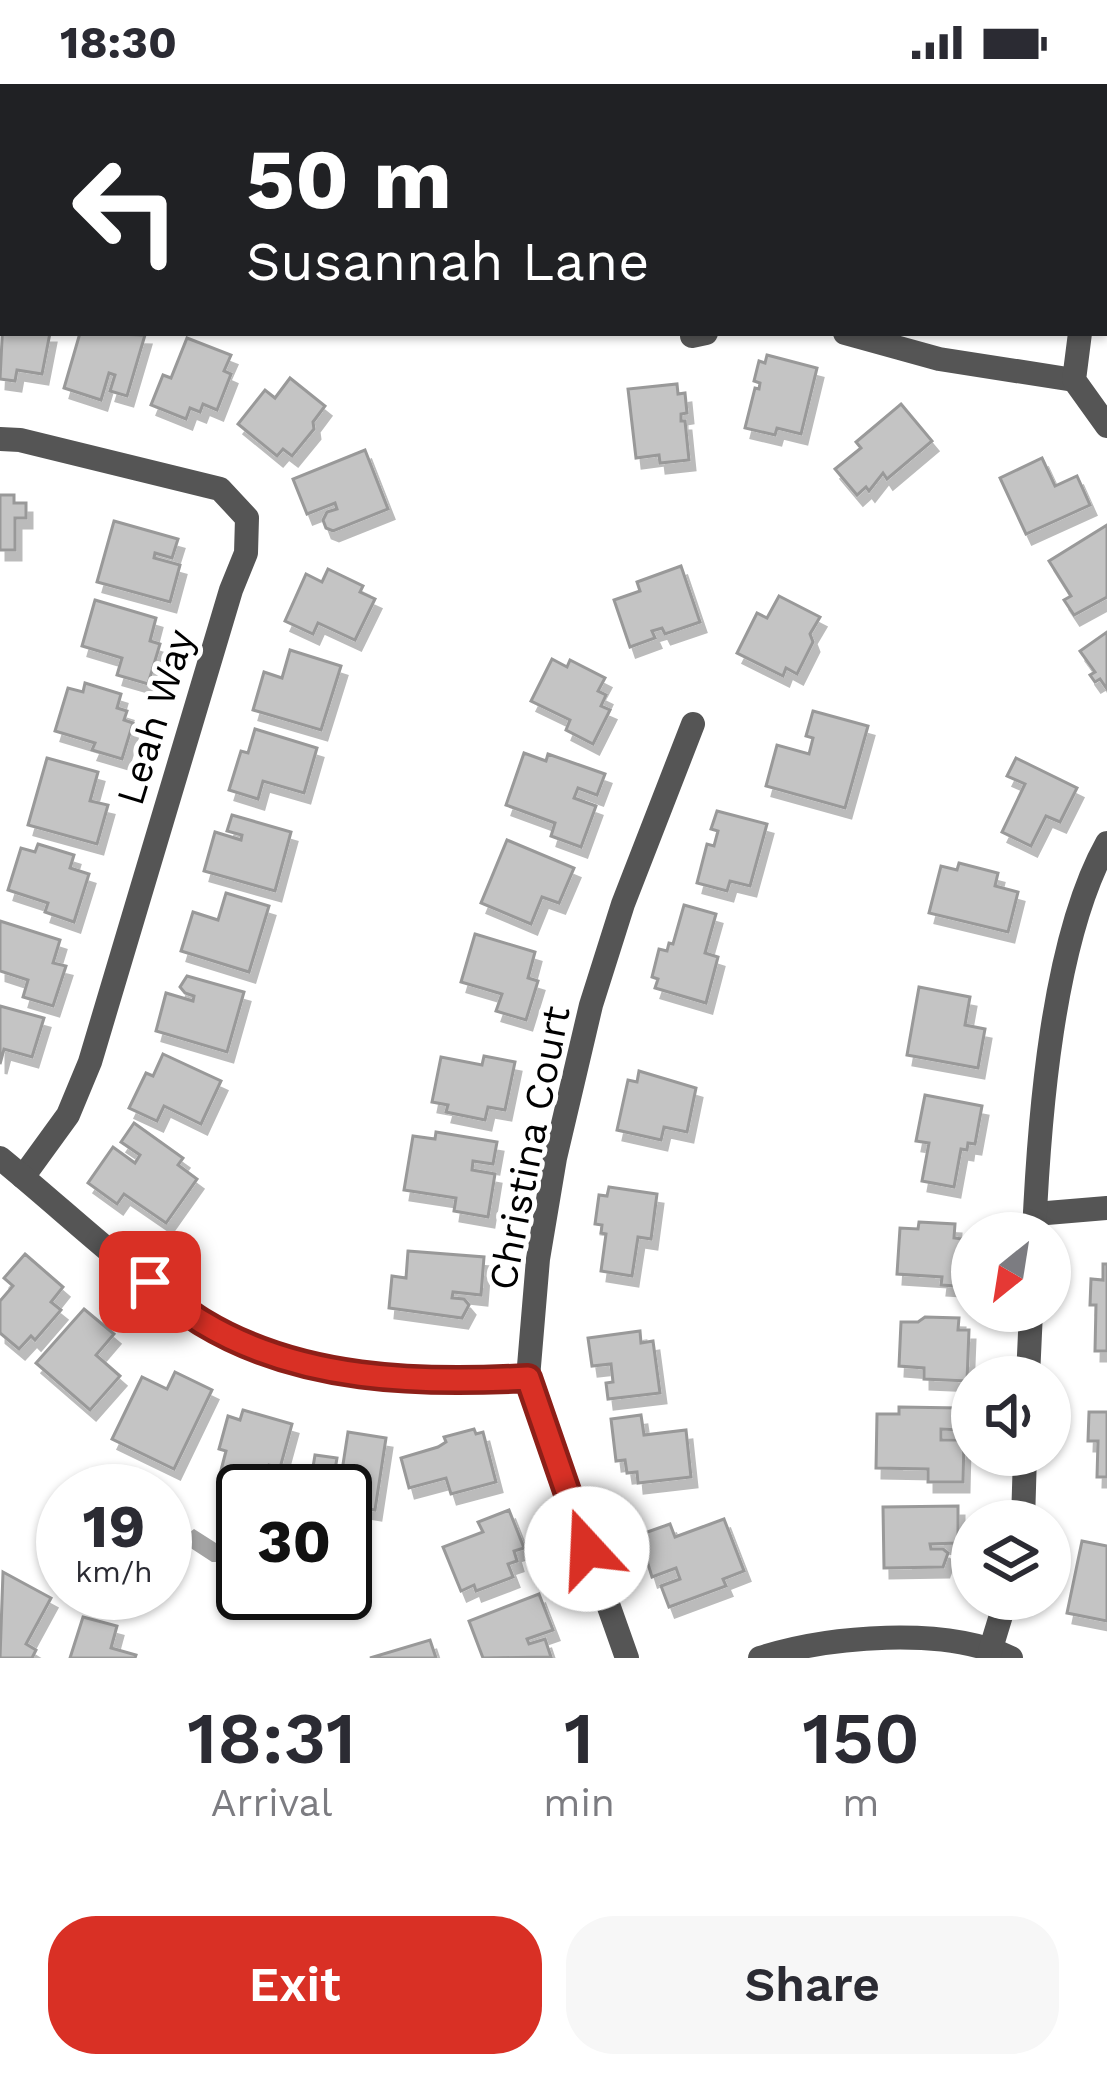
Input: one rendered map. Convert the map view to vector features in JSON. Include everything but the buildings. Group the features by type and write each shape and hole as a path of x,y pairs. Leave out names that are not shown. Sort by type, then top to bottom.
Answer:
{"street":[{"path":"856,336 939,359 1074,380"},
{"path":"1079,336 1074,380 1107,426"},
{"name":"Leah Way","path":"0,439 220,489 247,518 246,553 90,1062 68,1115 23,1177"},
{"name":"Christina Court","path":"627,1658 528,1378 538,1259 555,1159 591,1006 623,904 693,724"},
{"path":"1036,1212 1050,1038 1077,921 1107,843"},
{"path":"0,1158 202,1322 268,1353 402,1381 528,1378"},
{"path":"1071,1216 1107,1208"},
{"path":"760,1658 850,1639 927,1640 996,1655 1002,1620"}],"shaded area":[{"path":"192,1531 216,1543 216,1562 192,1549"}],"route":[{"path":"150,1282 202,1322 268,1353 402,1381 528,1378 587,1549"}]}
